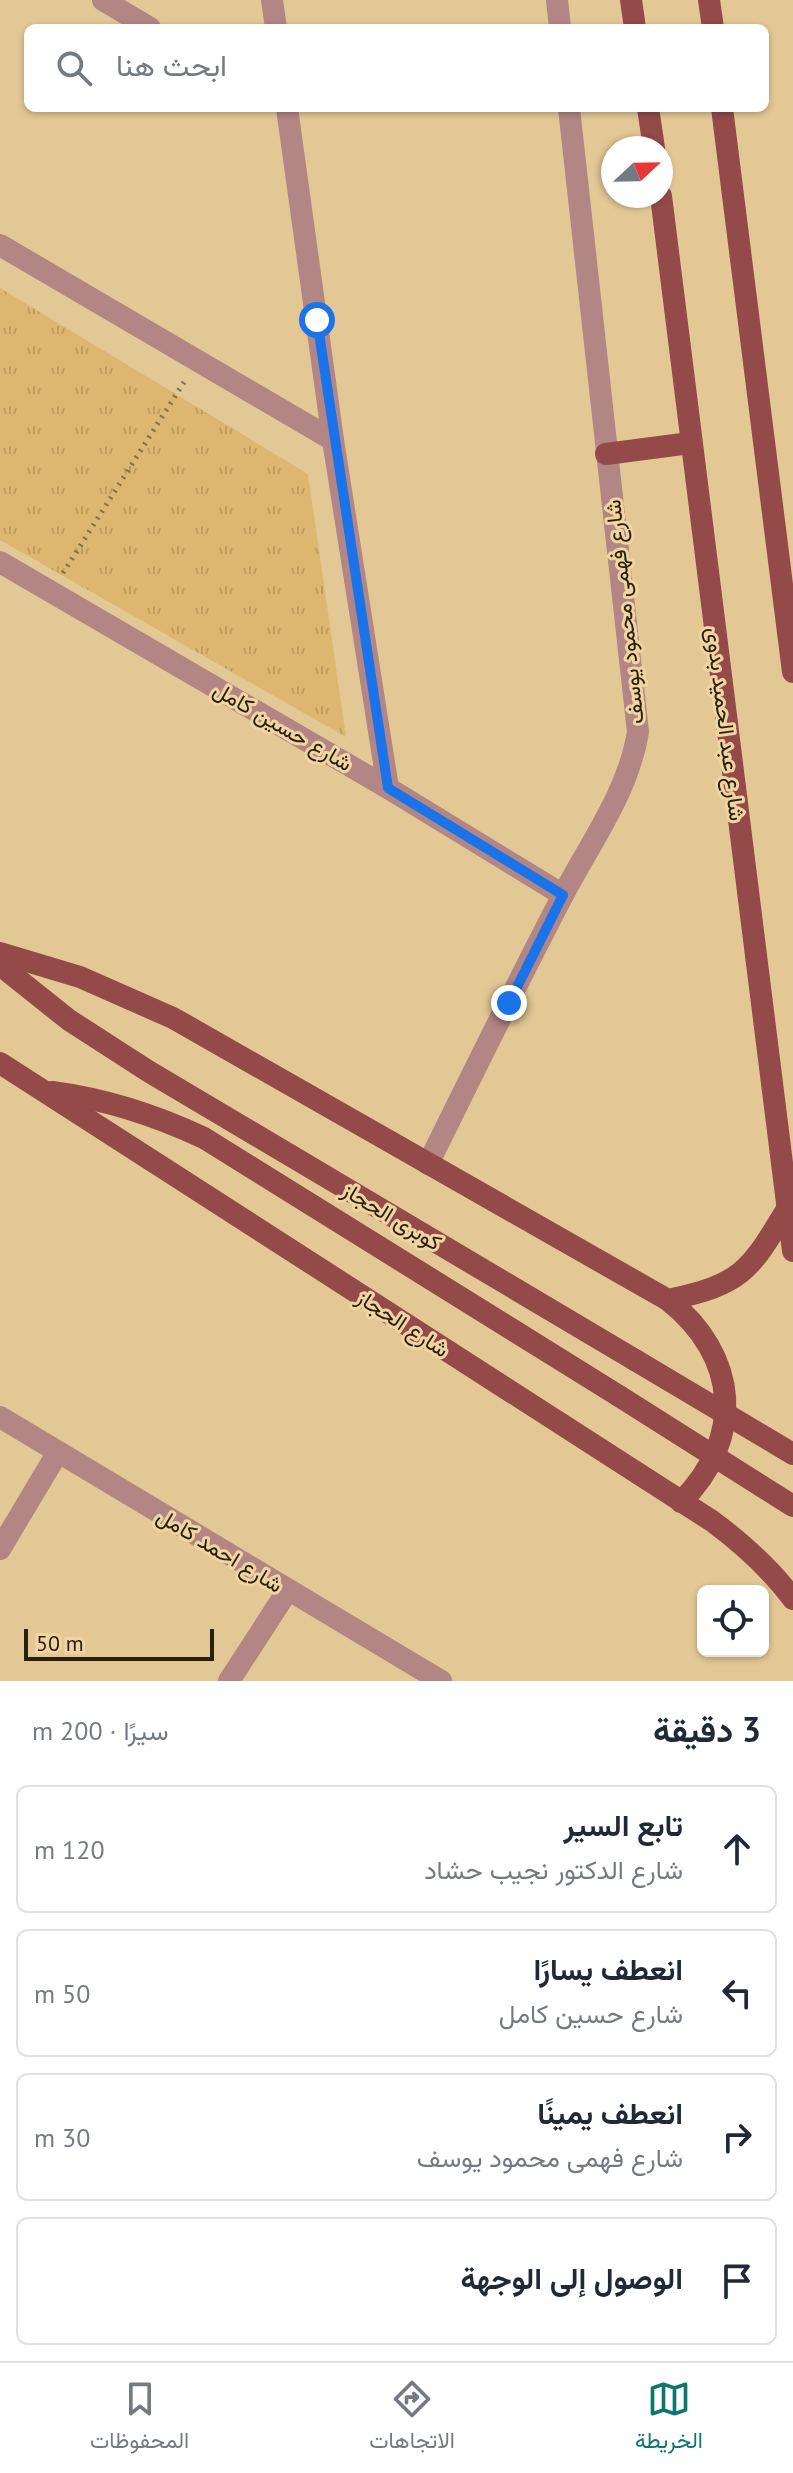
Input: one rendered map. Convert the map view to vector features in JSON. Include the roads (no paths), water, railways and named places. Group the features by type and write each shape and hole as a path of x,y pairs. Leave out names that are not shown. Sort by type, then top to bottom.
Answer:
{"main road":[{"path":"631,0 634,24"},
{"path":"709,0 712,24"},
{"path":"649,112 652,136"},
{"path":"723,112 793,672"},
{"name":"شارع عبد الحميد بدوى","path":"662,208 793,1251"},
{"path":"606,454 690,443"},
{"path":"0,953 80,977 173,1018 668,1300 702,1332 714,1353 726,1398 725,1421 711,1466 681,1502"},
{"name":"كوبرى الحجاز","path":"0,965 69,1020 148,1071 793,1454"},
{"name":"شارع الحجاز","path":"0,1063 681,1502 741,1543 768,1568 793,1599"},
{"name":"كوبرى الحجاز","path":"43,1090 145,1112 204,1138 793,1506"},
{"path":"668,1300 717,1288 747,1268 759,1255 787,1209"}],"street":[{"path":"103,0 143,24"},
{"path":"272,0 275,24"},
{"path":"557,0 560,24"},
{"path":"285,112 388,788"},
{"name":"شارع فهمى محمود يوسف","path":"428,1164 563,895 625,783 634,759 638,732 569,112"},
{"path":"0,245 333,440"},
{"name":"شارع حسين كامل","path":"0,562 388,788 563,895"},
{"name":"شارع احمد كامل","path":"0,1417 441,1681"},
{"path":"0,1549 58,1452"},
{"path":"229,1681 288,1590"}]}
